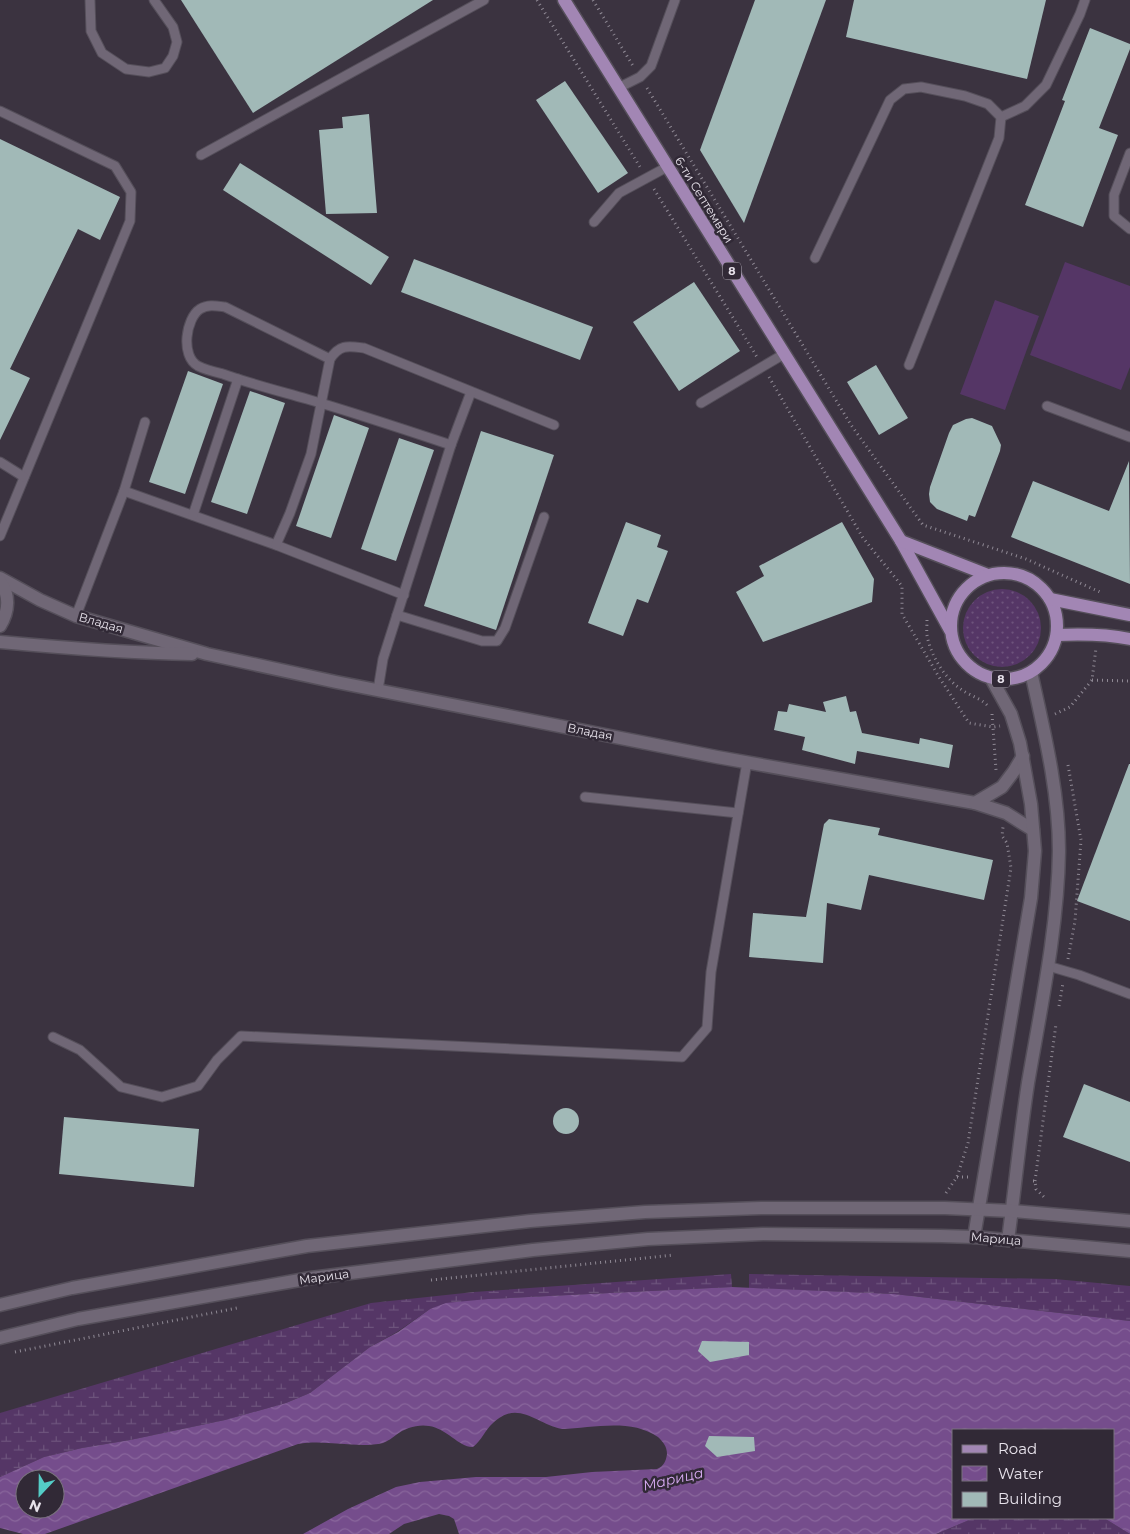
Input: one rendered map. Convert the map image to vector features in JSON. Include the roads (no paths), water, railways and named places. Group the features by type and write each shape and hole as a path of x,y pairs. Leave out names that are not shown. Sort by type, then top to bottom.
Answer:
{"main road":[{"name":"6-ти Септември","path":"564,0 901,541 950,630"},
{"path":"901,541 988,575"},
{"path":"950,630 952,612 959,596 977,580 999,573 1012,573 1023,576 1038,586 1050,599 1130,615"},
{"name":"8","path":"950,630 952,641 963,661 971,668 990,678 1011,679 1031,672 1041,665 1054,646 1057,635 1057,623 1055,610 1050,599"},
{"path":"1057,635 1098,635 1130,638"}],"street":[{"name":"Владая","path":"0,579 76,616 207,654 336,682 747,762 975,803 1006,813 1034,830"},
{"name":"Владая","path":"0,579 8,600 7,613 0,626"},
{"name":"Владая","path":"0,642 137,654 207,654"},
{"path":"1008,1240 1028,1086 1048,966 1056,902 1059,851 1057,809 1046,740 1031,672"},
{"path":"974,1237 1032,898 1035,851 1032,804 1020,744 1011,714 990,678"},
{"path":"975,803 1002,787 1023,756"},
{"path":"0,1305 72,1288 307,1246 530,1221 645,1212 761,1208 945,1208 1012,1211 1130,1221"},
{"name":"Марица","path":"0,1338 78,1319 310,1278 534,1250 648,1240 762,1234 974,1237 1130,1251"}],"lane":[{"path":"90,0 91,31 102,53 126,69 149,72 165,68 173,56 177,42 173,27 154,0"},
{"path":"201,154 484,0"},
{"path":"618,88 640,77 651,66 675,0"},
{"path":"1001,117 1025,106 1046,85 1085,0"},
{"path":"815,258 890,100 904,89 921,87 966,96 988,104 1001,117"},
{"path":"0,111 115,166 131,192 130,221 0,536"},
{"path":"909,365 999,138 1001,117"},
{"path":"1130,153 1114,195 1114,216 1130,229"},
{"path":"594,222 619,193 667,166"},
{"path":"330,359 225,308 210,305 198,310 188,331 186,346 188,356 197,365 452,445"},
{"path":"276,545 290,513 311,454 330,359 336,350 348,346 364,348 554,425"},
{"path":"701,403 784,354"},
{"path":"193,515 238,379"},
{"path":"378,690 384,659 452,445 471,392"},
{"path":"1047,406 1130,437"},
{"path":"76,616 124,491 145,422"},
{"path":"0,462 24,477"},
{"path":"124,491 276,545 404,595"},
{"path":"398,616 482,641 497,641 505,628 544,516"},
{"path":"53,1038 80,1050 121,1087 162,1097 198,1086 217,1060 241,1036 682,1057 707,1028 711,972 747,762"},
{"path":"585,797 738,813"},
{"path":"1048,966 1130,994"}],"water":[{"path":"732,1287 894,1294 1130,1321 1130,1534 1106,1519 1115,1519 1115,1429 952,1429 952,1519 972,1519 936,1534 459,1534 454,1519 439,1514 404,1524 389,1534 303,1534 348,1509 396,1487 420,1482 476,1477 546,1477 592,1472 657,1469 663,1465 666,1459 667,1451 664,1444 658,1437 647,1431 624,1426 562,1429 519,1413 502,1416 490,1426 473,1447 463,1444 441,1430 425,1426 407,1429 383,1443 373,1445 298,1444 45,1534 23,1534 0,1528 0,1477 15,1470 15,1519 65,1519 65,1469 18,1469 44,1457 225,1420 286,1403 310,1393 370,1347 398,1332 430,1309 446,1303 488,1299"}]}
